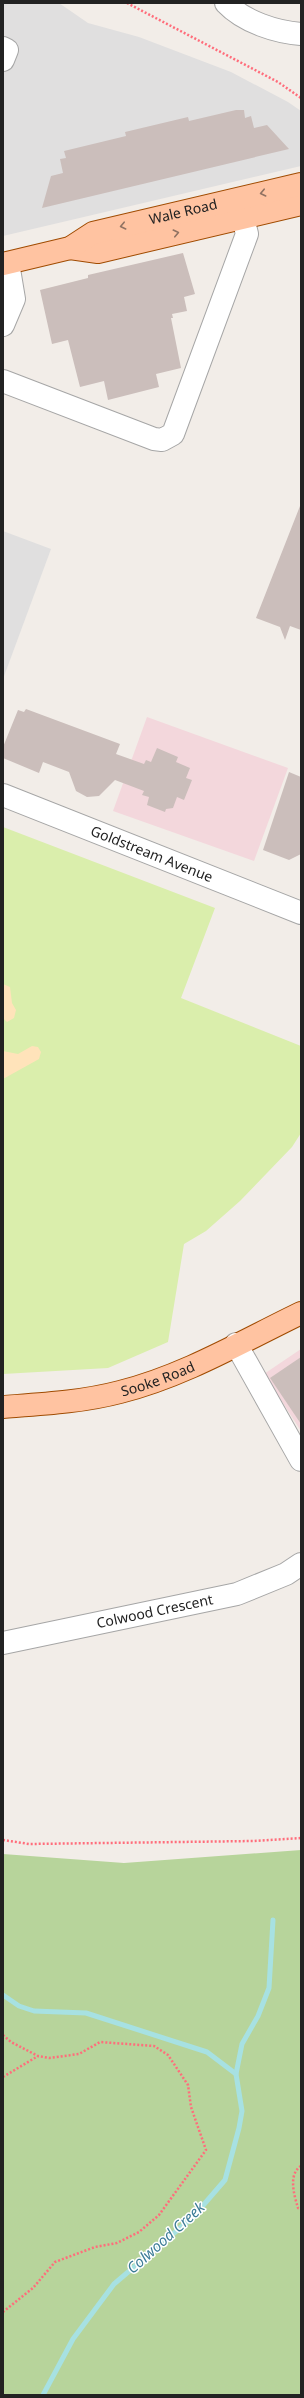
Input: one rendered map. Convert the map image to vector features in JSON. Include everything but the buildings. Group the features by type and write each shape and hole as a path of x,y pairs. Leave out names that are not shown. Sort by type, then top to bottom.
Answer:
{"main road":[{"name":"Wale Road","path":"6,264 70,248 98,252 241,208 301,184"},
{"name":"Wale Road","path":"241,208 301,204"},
{"name":"Sooke Road","path":"3,1406 88,1399 122,1392 187,1368 301,1312"}],"street":[{"path":"226,3 248,19 274,29 301,34"},
{"path":"3,48 6,50 3,60"},
{"path":"3,381 154,439 162,440 173,434 247,234 241,208"},
{"path":"3,325 14,299 6,264"},
{"name":"Goldstream Avenue","path":"3,795 301,913"},
{"path":"236,1344 301,1460"},
{"name":"Colwood Crescent","path":"3,1643 237,1594 286,1574 301,1564"}],"path":[{"path":"127,3 278,82 301,98"},
{"path":"3,1840 44,1844 254,1841 301,1838"},
{"path":"3,2034 11,2042 38,2056 49,2058 79,2054 100,2042 154,2046 168,2055 188,2086 191,2107 206,2150 159,2215 139,2232 117,2243 95,2247 55,2262 33,2288 3,2312"},
{"path":"3,2077 38,2056"},
{"path":"301,2166 293,2178 294,2196 298,2208 301,2210"}],"shaded area":[{"path":"3,3 59,3 88,23 139,37 231,72 288,102 301,111 301,166 3,236"},
{"path":"3,531 51,549 3,679"},
{"path":"147,717 288,768 254,861 113,811"},
{"path":"301,1349 301,1431 264,1374"}],"green space":[{"path":"3,827 215,908 181,998 301,1046 301,1133 292,1147 240,1201 206,1231 184,1244 168,1342 108,1368 3,1374"},
{"path":"301,1850 301,2395 3,2395 3,1854 124,1863"}],"sand":[{"path":"3,984 10,987 12,1003 16,1010 14,1018 7,1022 3,1018"},
{"path":"32,1046 38,1047 41,1052 39,1059 3,1079 3,1051 18,1054"}],"waterway":[{"path":"236,2074 242,2044 258,2016 269,1988 273,1920"},
{"name":"Colwood Creek","path":"3,1995 19,2006 34,2011 86,2013 207,2052 236,2074 242,2111 225,2180 193,2217 114,2284 73,2339 43,2395"}]}
